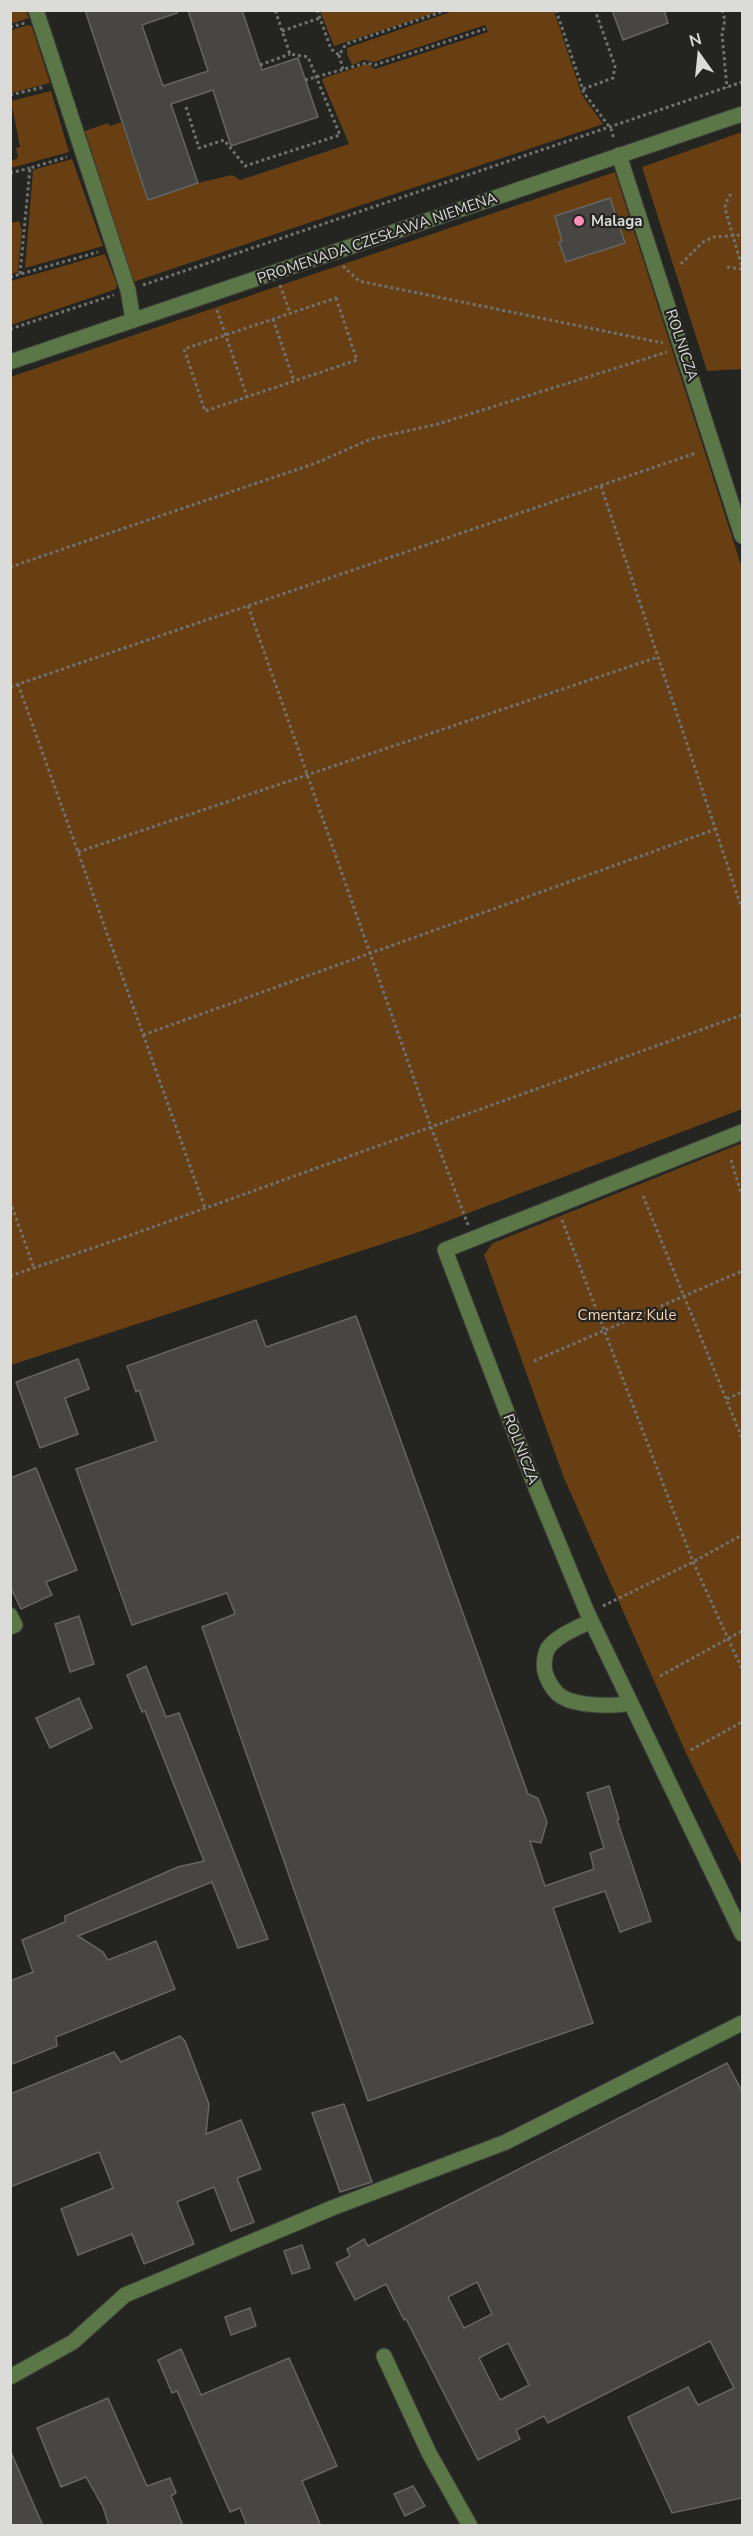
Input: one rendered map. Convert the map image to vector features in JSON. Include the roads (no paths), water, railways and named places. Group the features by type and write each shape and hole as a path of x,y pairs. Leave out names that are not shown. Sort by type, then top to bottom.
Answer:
{"street":[{"path":"36,10 81,153 128,290 134,320"},
{"name":"PROMENADA CZESŁAWA NIEMENA","path":"10,362 742,114"},
{"name":"ROLNICZA","path":"619,156 683,347 742,536"},
{"name":"ROLNICZA","path":"742,1132 445,1250 537,1491 589,1617 742,1934"},
{"path":"10,1615 15,1625 10,1627"},
{"path":"589,1617 548,1649 543,1668 550,1685 562,1697 579,1702 615,1707 630,1703"},
{"path":"10,2377 73,2342 125,2295 332,2208 506,2142 742,2023"},
{"path":"384,2356 429,2453 470,2526"}],"place":[{"name":"Malaga","path":"579,221"}],"park label":[{"name":"Cmentarz Kule","path":"627,1315"}]}
